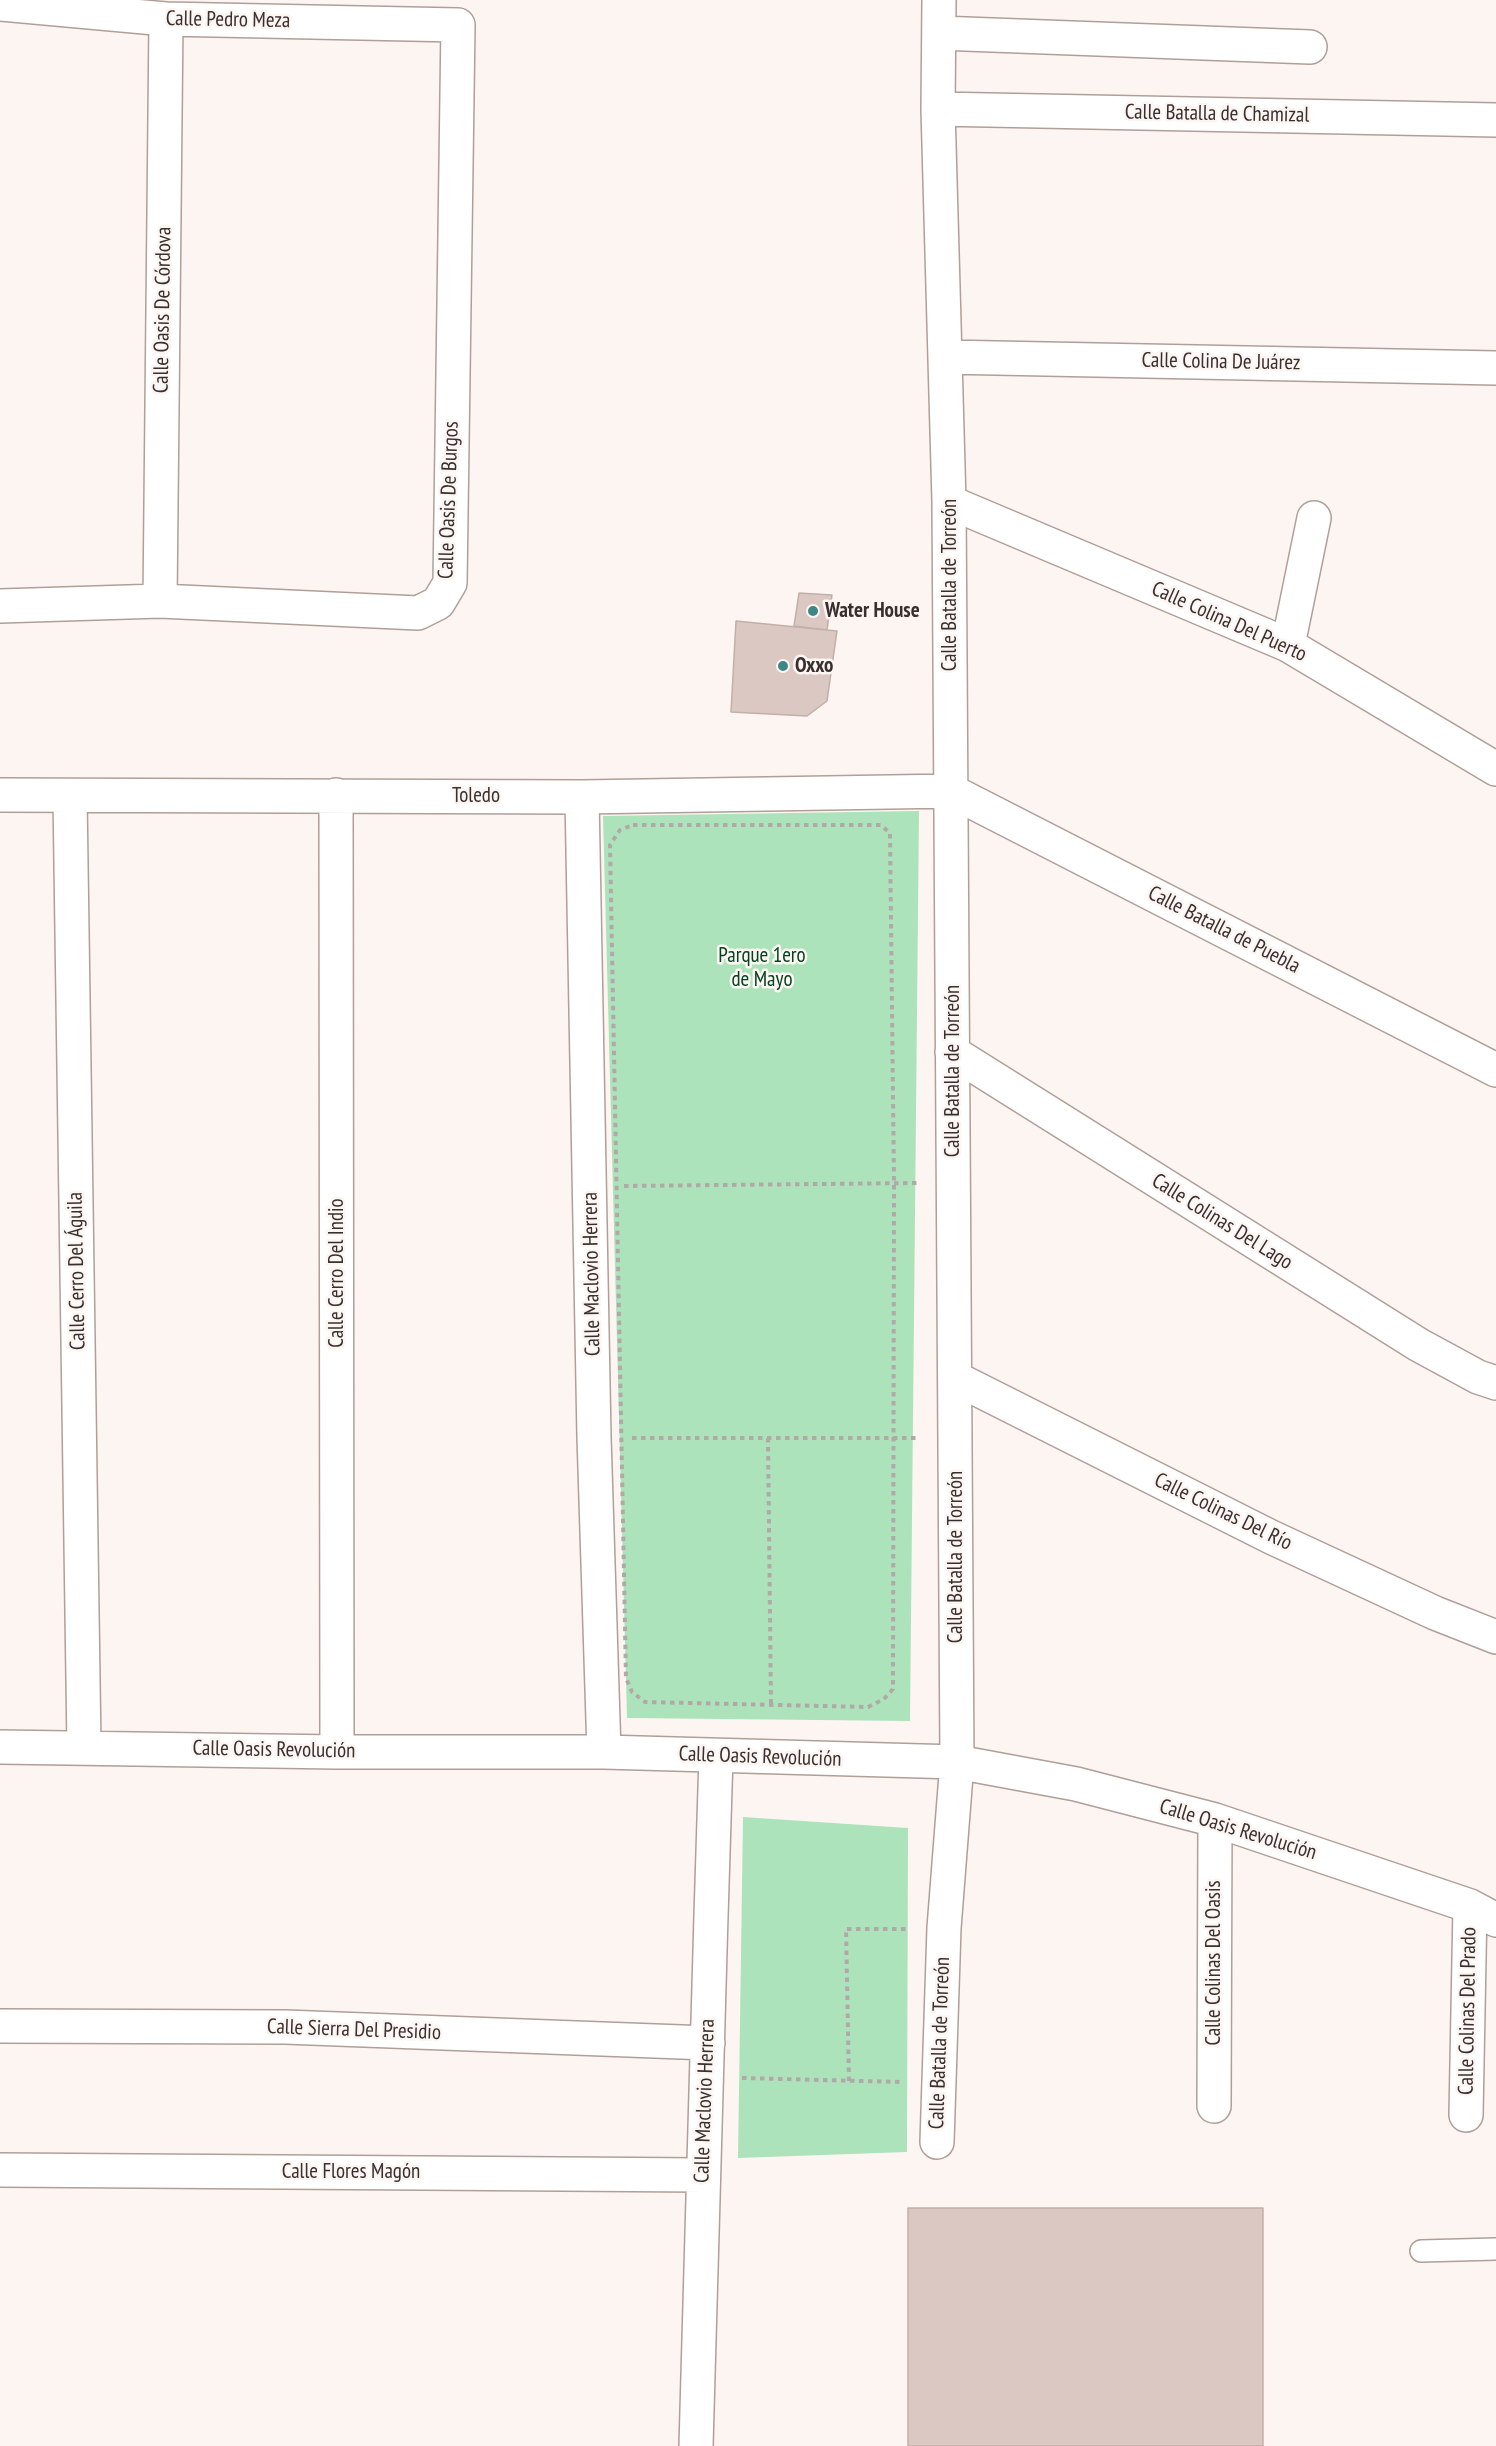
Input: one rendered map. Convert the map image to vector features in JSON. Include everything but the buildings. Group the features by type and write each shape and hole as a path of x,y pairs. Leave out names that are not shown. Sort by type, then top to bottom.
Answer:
{"street":[{"name":"Calle Batalla de Torreón","path":"937,2142 944,1928 957,1762 950,502 938,109 939,0"},
{"name":"Calle Pedro Meza","path":"0,4 166,19 458,25"},
{"name":"Calle Oasis De Córdova","path":"160,601 166,19"},
{"name":"Calle Oasis De Burgos","path":"0,606 160,601 418,613 438,603 450,583 458,25"},
{"path":"939,33 1310,47"},
{"name":"Calle Batalla de Chamizal","path":"938,109 1496,120"},
{"name":"Calle Colina De Juárez","path":"946,357 1496,368"},
{"name":"Calle Colina Del Puerto","path":"950,502 1288,645 1496,769"},
{"path":"1288,645 1314,518"},
{"name":"Toledo","path":"0,795 582,797 951,790"},
{"name":"Calle Batalla de Puebla","path":"951,790 1496,1070"},
{"name":"Calle Cerro Del Indio","path":"336,795 337,1752"},
{"name":"Calle Cerro Del Águila","path":"70,796 84,1747"},
{"name":"Calle Maclovio Herrera","path":"582,797 603,1186 608,1438 604,1752"},
{"name":"Calle Colinas Del Lago","path":"952,1052 1419,1345 1478,1377 1496,1383"},
{"name":"Calle Colinas Del Río","path":"955,1378 1271,1537 1435,1614 1496,1636"},
{"name":"Calle Oasis Revolución","path":"0,1747 337,1752 604,1752 957,1762 1076,1784 1215,1820 1483,1913"},
{"name":"Calle Maclovio Herrera","path":"696,2446 702,2175 716,1756"},
{"name":"Calle Colinas Del Oasis","path":"1214,2106 1215,1820"},
{"name":"Calle Colinas Del Prado","path":"1466,2115 1483,1913"},
{"name":"Calle Sierra Del Presidio","path":"0,2026 285,2027 708,2043"},
{"name":"Calle Flores Magón","path":"0,2170 702,2175"}],"lane":[{"path":"1420,2251 1496,2249"}],"path":[{"path":"633,825 881,825 890,833 894,1183 893,1689 884,1699 868,1707 645,1702 632,1692 626,1678 608,1438 603,1186 610,845 620,830 633,825"},
{"path":"603,1186 954,1183"},
{"path":"608,1438 956,1438"},
{"path":"768,1438 771,1705"},
{"path":"849,2081 846,1929 944,1928"},
{"path":"707,2077 939,2082"}],"green space":[{"name":"Parque 1ero de Mayo","path":"919,811 910,1721 627,1718 603,816"},
{"path":"743,1817 908,1828 907,2152 738,2158"}],"place":[{"name":"Water House","path":"813,611"},
{"name":"Oxxo","path":"783,666"}]}
